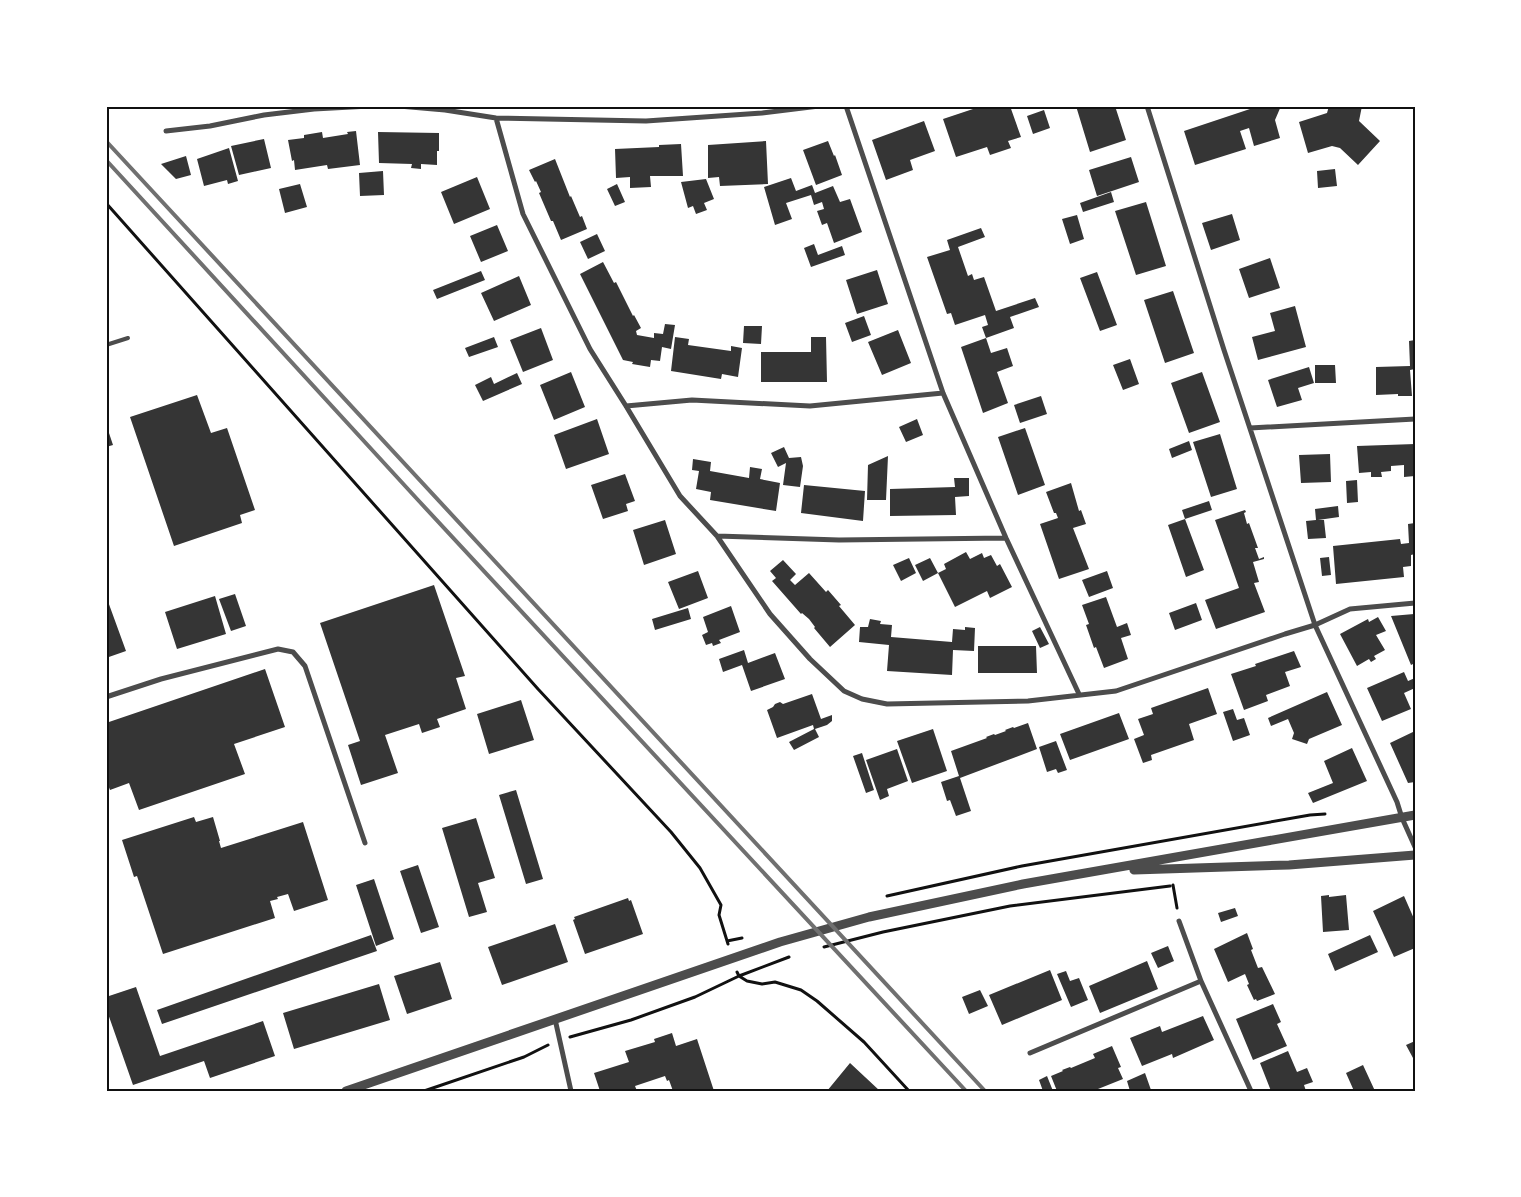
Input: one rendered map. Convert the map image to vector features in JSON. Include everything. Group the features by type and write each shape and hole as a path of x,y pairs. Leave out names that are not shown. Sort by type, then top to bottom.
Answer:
{"street":[{"path":"166,132 210,126 264,115 314,109 370,106"},
{"path":"399,106 445,110 496,118 646,121 762,113 819,106"},
{"path":"846,106 943,393 1006,538 1079,694"},
{"path":"1147,106 1250,428 1316,626 1397,802 1415,847"},
{"path":"496,118 523,214 590,348 680,496 717,536 770,614 810,659 844,691 862,700 887,704 1028,701 1079,694 1116,692 1285,634 1316,626 1350,609 1415,603"},
{"path":"626,406 692,400 810,406 943,393"},
{"path":"1250,428 1415,419"},
{"path":"717,536 839,540 1006,538"},
{"path":"106,697 161,679 278,649 293,652 305,666 366,843"},
{"path":"346,1091 780,942 869,917 1023,884 1415,815"},
{"path":"1098,872 1289,865 1415,855"},
{"path":"1179,921 1201,981 1251,1091"},
{"path":"1030,1053 1201,981"},
{"path":"555,1019 572,1091"}],"lane":[{"path":"106,345 128,338"}],"path":[{"path":"106,203 538,690 671,832 700,868 720,905 720,915 732,959 739,976 746,981 762,984 775,982 801,990 829,1011 864,1042 909,1091"},
{"path":"820,948 883,932 1010,906 1111,892 1183,885"},
{"path":"424,1091 524,1057 560,1040 631,1020 695,997 739,976 792,955"}],"building":[{"path":"982,106 1010,106 1021,137 1008,141 1011,148 990,155 987,147 956,157 943,119"},
{"path":"1076,106 1115,106 1126,140 1090,152"},
{"path":"1259,106 1281,106 1275,120 1280,138 1254,146 1249,128 1240,131 1246,149 1195,165 1184,131"},
{"path":"1329,106 1362,106 1359,121 1380,141 1358,165 1340,148 1332,146 1308,153 1299,122 1327,113"},
{"path":"1044,110 1050,128 1033,134 1027,116"},
{"path":"924,121 935,151 910,160 913,170 886,180 872,140"},
{"path":"356,131 360,165 328,169 327,165 295,170 288,140 304,138 304,135 322,132 323,138"},
{"path":"378,132 439,133 437,165 421,164 421,169 411,168 412,164 379,163"},
{"path":"264,139 271,168 239,175 231,146"},
{"path":"766,141 768,184 720,186 719,177 708,178 708,145"},
{"path":"828,141 842,175 816,185 803,150"},
{"path":"681,144 683,176 650,176 651,187 630,188 630,177 616,178 615,149"},
{"path":"229,148 238,181 228,184 227,180 204,186 197,159"},
{"path":"186,156 191,175 176,179 161,164"},
{"path":"1131,157 1139,182 1097,196 1089,170"},
{"path":"555,159 570,197 580,217 582,216 587,229 561,240 539,193 541,192 536,181 529,170"},
{"path":"1335,169 1337,186 1318,188 1317,171"},
{"path":"383,171 384,195 360,196 359,173"},
{"path":"477,177 490,209 454,224 441,192"},
{"path":"791,178 796,191 812,185 815,193 833,186 840,202 850,199 862,232 834,243 827,223 822,225 817,211 824,209 822,202 814,205 811,195 786,203 792,219 775,225 764,187"},
{"path":"706,179 714,199 704,203 707,210 696,214 693,206 688,208 681,182"},
{"path":"300,184 307,207 285,213 279,189"},
{"path":"617,184 625,202 615,206 607,189"},
{"path":"1111,192 1114,202 1083,212 1080,203"},
{"path":"1146,202 1166,266 1136,275 1115,211"},
{"path":"1232,214 1240,240 1211,250 1202,223"},
{"path":"1077,215 1084,239 1070,244 1062,219"},
{"path":"497,225 508,251 481,262 470,236"},
{"path":"981,228 985,237 958,247 968,276 972,274 974,280 984,277 996,311 1035,298 1039,307 1010,317 1014,328 986,338 982,327 988,325 985,315 955,325 951,313 947,314 927,257 950,250 947,240"},
{"path":"597,234 605,251 588,259 580,242"},
{"path":"814,244 818,255 842,246 845,255 811,267 804,248"},
{"path":"1270,258 1280,288 1249,298 1239,269"},
{"path":"603,262 641,328 636,331 637,335 654,338 654,333 663,334 665,324 675,325 671,349 662,347 660,361 651,360 650,367 632,364 633,362 623,360 580,274"},
{"path":"877,270 888,304 857,314 846,280"},
{"path":"481,271 485,280 437,299 433,290"},
{"path":"1097,272 1117,325 1100,331 1080,278"},
{"path":"519,276 531,305 494,321 481,293"},
{"path":"1173,291 1194,353 1165,363 1144,300"},
{"path":"1295,306 1306,347 1258,360 1252,337 1275,331 1270,313"},
{"path":"864,316 871,335 852,342 845,323"},
{"path":"744,326 762,326 761,344 743,343"},
{"path":"541,328 553,360 523,372 510,340"},
{"path":"898,330 911,363 882,375 868,342"},
{"path":"494,337 498,347 469,357 465,348"},
{"path":"675,337 689,339 688,345 731,351 731,346 742,348 738,377 722,374 721,379 671,371"},
{"path":"811,337 826,337 827,382 761,382 761,352 811,352"},
{"path":"986,338 991,353 1007,348 1013,366 997,372 1008,403 983,413 961,347"},
{"path":"1415,340 1415,369 1410,370 1412,396 1398,396 1398,394 1376,395 1376,367 1410,366 1409,341"},
{"path":"1130,359 1139,384 1123,390 1113,365"},
{"path":"1315,365 1335,365 1336,383 1315,383"},
{"path":"1309,367 1314,383 1298,388 1302,400 1277,407 1268,380"},
{"path":"571,372 585,407 554,420 540,385"},
{"path":"1202,372 1220,422 1189,433 1171,383"},
{"path":"517,373 522,384 483,401 475,385 491,377 494,384"},
{"path":"197,395 211,433 227,428 255,510 240,515 242,523 174,546 130,417"},
{"path":"1041,396 1047,414 1020,423 1014,405"},
{"path":"597,419 609,454 566,469 554,435"},
{"path":"917,419 923,435 906,442 899,427"},
{"path":"106,424 113,445 106,447"},
{"path":"1025,428 1045,485 1018,495 998,437"},
{"path":"1220,434 1237,489 1211,497 1193,442"},
{"path":"1189,441 1192,450 1172,458 1169,449"},
{"path":"1415,444 1415,476 1404,477 1404,465 1391,466 1391,471 1381,472 1382,477 1371,477 1371,472 1359,473 1357,446"},
{"path":"784,447 789,458 801,457 803,466 800,487 783,485 786,463 778,467 771,453"},
{"path":"1330,454 1331,482 1301,483 1299,455"},
{"path":"888,456 886,500 867,500 868,465"},
{"path":"693,459 711,462 710,471 749,478 750,467 762,469 760,479 780,483 776,511 710,500 711,492 696,489 699,471 692,470"},
{"path":"625,474 635,501 626,504 628,511 603,519 591,485"},
{"path":"954,478 969,478 969,496 955,497 956,515 890,516 890,489 955,487"},
{"path":"1357,480 1358,502 1347,503 1346,481"},
{"path":"1071,483 1079,511 1081,510 1086,524 1073,528 1089,569 1059,579 1040,524 1058,518 1056,513 1054,513 1046,492"},
{"path":"804,485 865,491 863,521 801,513"},
{"path":"1209,501 1212,510 1185,519 1182,510"},
{"path":"1338,506 1339,517 1318,520 1324,520 1326,538 1308,539 1306,521 1316,520 1315,509"},
{"path":"1245,510 1247,524 1249,523 1258,548 1255,548 1259,559 1264,557 1264,559 1253,562 1259,582 1254,583 1265,612 1216,629 1205,600 1239,588 1215,520"},
{"path":"1185,519 1204,570 1186,577 1168,525"},
{"path":"665,520 676,554 644,565 633,530"},
{"path":"1415,523 1415,554 1411,555 1411,566 1403,567 1404,577 1336,584 1333,546 1400,539 1401,544 1409,543 1408,524"},
{"path":"966,552 970,559 982,553 984,558 991,555 997,566 1000,564 1012,587 990,598 987,591 955,607 938,573 946,569 944,564"},
{"path":"1329,557 1331,575 1322,576 1320,558"},
{"path":"909,558 916,573 901,581 893,565"},
{"path":"930,558 938,573 923,581 915,565"},
{"path":"783,560 796,574 790,580 795,585 809,573 826,592 828,590 855,625 830,647 809,619 801,614 772,581 776,578 770,571"},
{"path":"698,571 708,598 679,609 668,582"},
{"path":"1107,571 1113,588 1089,597 1082,580"},
{"path":"434,585 465,676 456,678 466,709 437,719 440,727 422,733 419,724 385,735 398,773 361,785 348,745 360,741 320,623"},
{"path":"235,594 246,626 231,631 219,599"},
{"path":"106,596 126,651 106,658"},
{"path":"215,596 226,634 177,649 165,612"},
{"path":"1106,597 1117,627 1127,623 1131,635 1121,638 1128,659 1104,668 1096,647 1094,648 1086,625 1089,624 1082,605"},
{"path":"1196,603 1202,620 1175,630 1169,613"},
{"path":"731,606 740,632 719,640 721,643 713,646 712,643 706,645 702,635 708,632 703,617"},
{"path":"688,608 691,619 655,630 652,619"},
{"path":"1414,614 1415,663 1411,665 1391,616"},
{"path":"1378,617 1386,631 1376,635 1385,650 1374,656 1376,659 1371,662 1369,659 1357,666 1340,634 1368,619 1369,622"},
{"path":"870,619 881,621 880,624 892,625 891,637 952,642 953,629 965,630 965,627 975,628 974,651 953,650 952,675 887,671 889,645 859,642 860,627 868,627"},
{"path":"1040,627 1049,644 1040,648 1032,631"},
{"path":"978,646 1036,646 1037,673 978,673"},
{"path":"744,650 748,663 775,653 785,679 751,691 742,665 723,672 719,659"},
{"path":"1294,651 1301,667 1285,672 1290,686 1266,695 1268,701 1244,710 1231,674"},
{"path":"265,669 285,727 234,744 245,774 139,810 129,783 110,790 106,780 106,723"},
{"path":"1404,672 1408,681 1415,678 1415,688 1404,693 1411,709 1382,721 1367,688"},
{"path":"1208,688 1217,714 1189,724 1194,740 1151,755 1152,760 1143,763 1134,739 1144,735 1138,719 1153,714 1151,708"},
{"path":"1327,692 1342,725 1309,739 1307,744 1292,739 1294,733 1288,719 1271,726 1268,718"},
{"path":"812,694 821,719 832,715 832,721 815,729 819,737 794,750 789,742 814,729 813,725 777,738 767,710 780,702 783,704"},
{"path":"521,700 534,740 489,754 477,714"},
{"path":"1233,709 1237,720 1244,718 1250,735 1233,741 1223,712"},
{"path":"1119,713 1129,739 1070,760 1060,734"},
{"path":"1028,723 1037,749 960,778 971,811 956,816 950,800 947,801 941,782 959,776 951,751"},
{"path":"933,729 947,771 912,783 897,741"},
{"path":"1415,731 1415,782 1408,783 1390,743"},
{"path":"1056,741 1067,770 1058,773 1056,769 1047,772 1039,747"},
{"path":"1352,748 1367,781 1313,803 1308,793 1333,783 1324,761"},
{"path":"897,749 908,781 887,789 889,796 880,800 866,760"},
{"path":"862,753 874,790 866,793 853,756"},
{"path":"516,790 543,879 526,884 499,795"},
{"path":"194,817 196,822 213,817 221,848 303,822 328,900 294,911 288,894 277,897 278,899 270,901 275,918 163,954 137,876 134,877 122,840"},
{"path":"476,818 495,878 478,883 487,912 469,917 442,828"},
{"path":"418,865 439,927 421,933 400,871"},
{"path":"374,879 394,939 376,946 356,885"},
{"path":"1329,895 1329,897 1346,895 1349,930 1323,932 1321,896"},
{"path":"1404,896 1415,921 1415,948 1394,957 1373,911"},
{"path":"628,898 629,901 631,900 643,934 585,954 573,920 575,919 574,917"},
{"path":"1235,908 1238,916 1221,922 1218,913"},
{"path":"555,924 568,962 502,985 488,947"},
{"path":"1247,933 1258,968 1262,967 1275,994 1257,1001 1256,999 1254,1000 1247,985 1249,984 1245,974 1228,982 1214,949"},
{"path":"371,935 377,951 162,1024 157,1010"},
{"path":"1370,935 1378,952 1335,971 1328,954"},
{"path":"1168,946 1174,961 1158,968 1151,953"},
{"path":"1147,961 1158,989 1100,1013 1089,986"},
{"path":"440,962 452,999 407,1014 394,976"},
{"path":"1050,970 1062,1000 1002,1025 989,995"},
{"path":"1066,971 1070,981 1079,978 1088,1000 1071,1007 1057,974"},
{"path":"379,984 390,1020 294,1049 283,1013"},
{"path":"136,987 160,1056 263,1021 275,1056 210,1078 204,1061 133,1085 106,1008 106,997"},
{"path":"980,990 988,1006 969,1014 962,997"},
{"path":"1273,1004 1281,1022 1277,1024 1287,1046 1253,1060 1236,1019"},
{"path":"1203,1016 1214,1040 1173,1058 1172,1054 1142,1066 1130,1038 1160,1026 1162,1032"},
{"path":"672,1033 676,1046 697,1039 714,1091 673,1091 669,1080 667,1081 665,1076 635,1086 637,1091 600,1091 594,1073 629,1062 625,1051 655,1042 654,1039"},
{"path":"1415,1041 1415,1057 1413,1058 1406,1045"},
{"path":"1112,1046 1121,1067 1118,1068 1123,1079 1093,1091 1057,1091 1051,1076 1095,1058 1093,1054"},
{"path":"1288,1051 1297,1072 1307,1068 1313,1082 1304,1085 1306,1091 1271,1091 1260,1063"},
{"path":"850,1063 880,1091 827,1091"},
{"path":"1363,1065 1375,1091 1354,1091 1346,1073"},
{"path":"1145,1073 1151,1090 1130,1091 1127,1081"},
{"path":"1047,1076 1053,1091 1043,1091 1039,1080"}],"railway":[{"path":"106,141 985,1091"},
{"path":"106,160 418,500 966,1091"}]}
